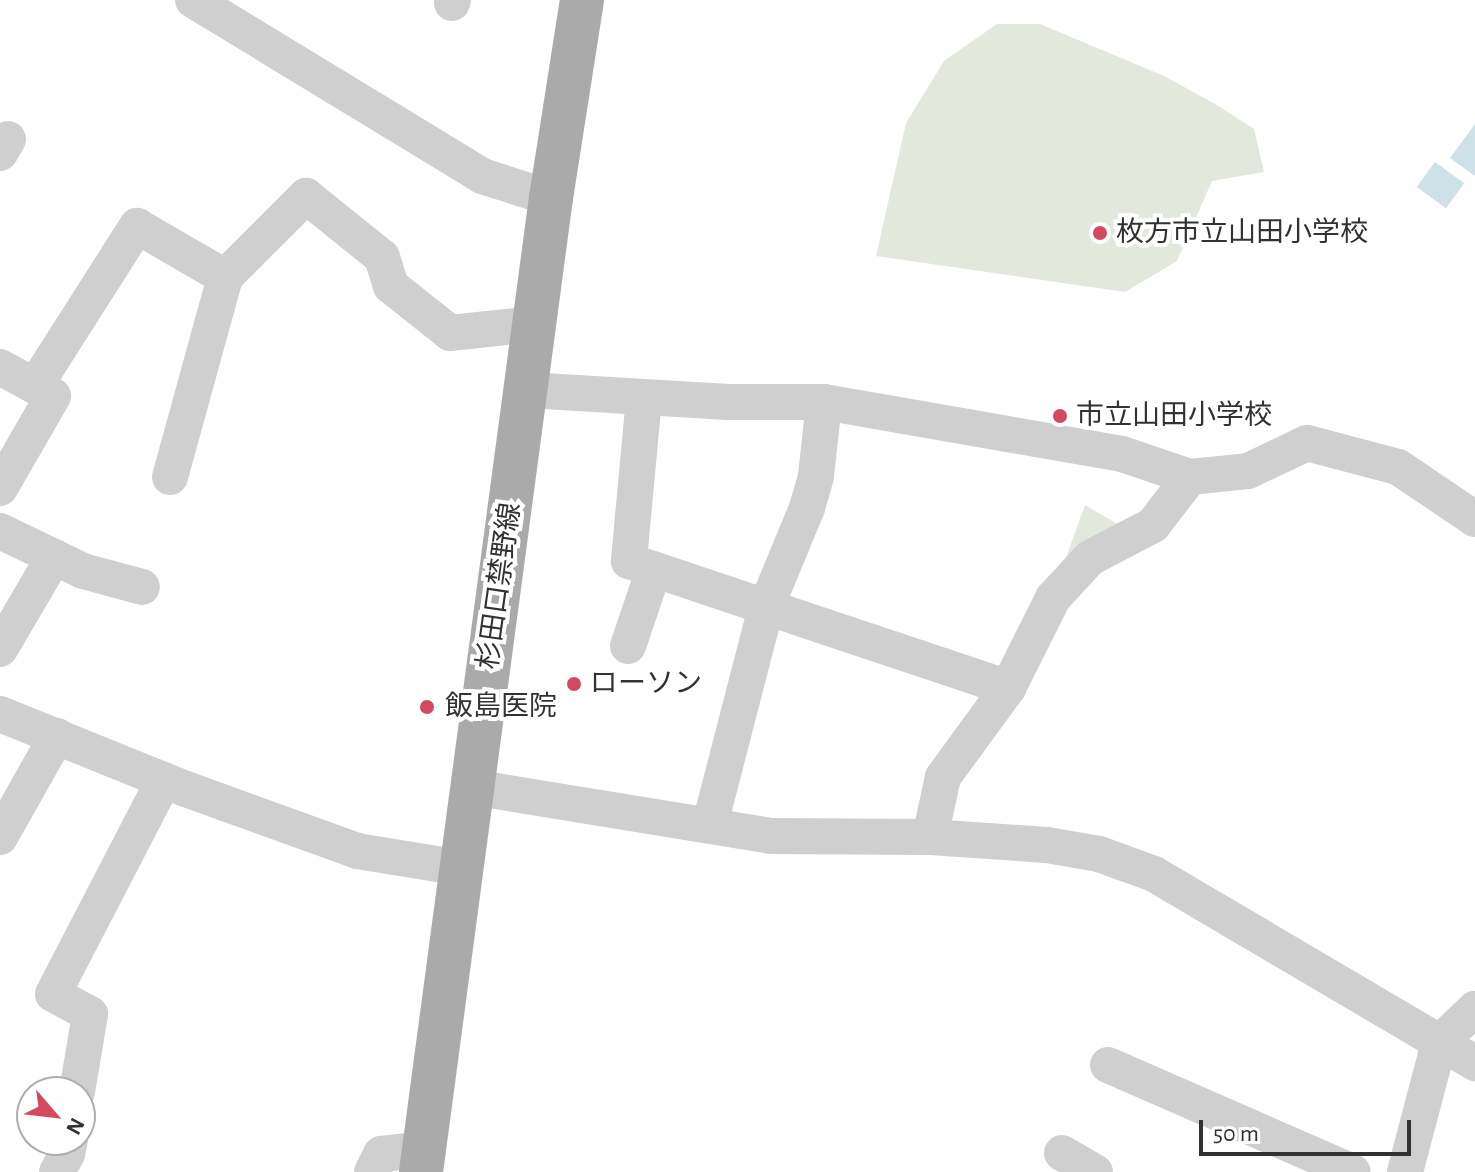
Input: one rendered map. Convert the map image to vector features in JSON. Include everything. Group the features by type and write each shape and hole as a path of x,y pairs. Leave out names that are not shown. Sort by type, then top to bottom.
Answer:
{"main road":[{"name":"杉田口禁野線","path":"423,1160 551,198 582,0"}],"street":[{"path":"193,0 482,176 551,198"},
{"path":"170,477 225,277 306,196 382,257 391,286 450,333 525,325 534,330"},
{"path":"35,386 137,226 225,277"},
{"path":"0,367 53,396 0,488"},
{"path":"527,390 644,398 824,402 1122,454 1190,477 1248,471 1307,443 1398,467 1475,519"},
{"path":"644,398 629,561 1008,688"},
{"path":"710,824 766,607 813,486 824,402"},
{"path":"930,837 943,777 1008,688 1053,598 1090,558 1153,525 1190,477"},
{"path":"0,531 83,571 142,587"},
{"path":"0,649 54,557"},
{"path":"628,646 654,569"},
{"path":"0,714 164,780 357,851 462,868"},
{"path":"0,837 57,736"},
{"path":"80,1076 90,1014 53,994 164,780"},
{"path":"472,787 771,836 930,837 1047,845 1099,854 1154,874 1475,1063"},
{"path":"1405,1172 1439,1043 1475,1009"},
{"path":"1108,1065 1353,1172"},
{"path":"1062,1153 1095,1172"},
{"path":"372,1172 381,1154 423,1160"}],"shaded area":[{"path":"997,24 1040,24 1164,76 1217,105 1254,129 1264,172 1212,181 1177,261 1125,292 876,256 906,123 944,61"},
{"path":"1475,124 1475,176 1450,158"},
{"path":"1435,162 1464,183 1446,208 1417,187"},
{"path":"1085,505 1126,529 1063,566"}],"place":[{"name":"枚方市立山田小学校","path":"1100,233"},
{"name":"市立山田小学校","path":"1060,416"},
{"name":"ローソン","path":"574,684"},
{"name":"飯島医院","path":"427,707"}]}
